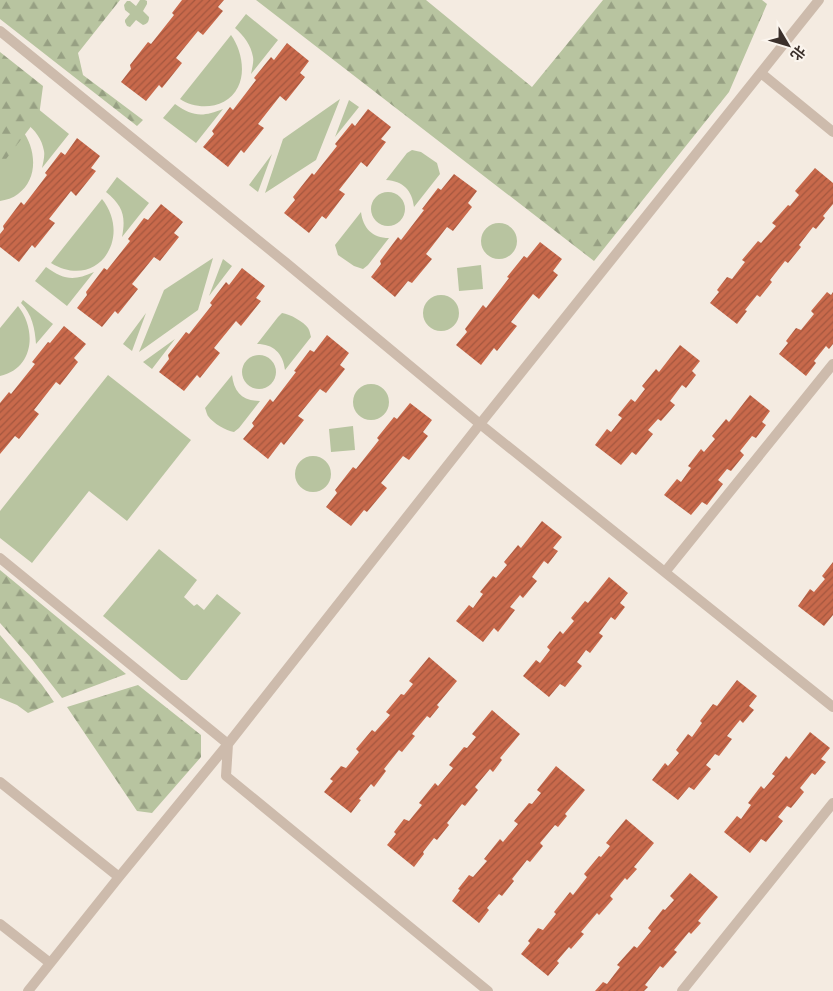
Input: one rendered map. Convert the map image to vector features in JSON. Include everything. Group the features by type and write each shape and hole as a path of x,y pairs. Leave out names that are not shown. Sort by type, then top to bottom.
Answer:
{"lane":[{"path":"28,991 228,744 480,424 819,0"},
{"path":"0,31 285,262 480,424 833,707"},
{"path":"761,73 833,132"},
{"path":"665,572 833,364"},
{"path":"0,558 228,744"},
{"path":"228,744 226,776 488,991"},
{"path":"0,782 119,877"},
{"path":"682,991 833,803"},
{"path":"0,924 50,963"}],"green space":[{"path":"0,0 120,0 78,53 83,75 143,120 137,126 0,19"},
{"path":"140,0 147,1 143,11 149,17 147,23 143,25 136,20 130,27 127,26 125,20 130,14 125,10 124,5 127,1 130,1 136,6"},
{"path":"256,0 426,0 532,87 603,0 762,0 767,4 729,92 594,261"},
{"path":"246,14 278,40 251,74 253,59 251,49 235,28"},
{"path":"231,35 240,53 242,67 238,87 233,94 220,104 212,106 195,105 180,99"},
{"path":"0,52 43,86 39,116 0,167"},
{"path":"340,99 316,160 265,193 283,139"},
{"path":"349,100 359,107 335,137"},
{"path":"175,104 187,111 198,114 223,109 196,143 163,118"},
{"path":"37,108 69,134 42,168 44,153 42,143 26,123"},
{"path":"22,130 30,145 33,163 32,172 25,188 14,197 0,201 0,157"},
{"path":"412,150 421,152 437,163 440,174 414,207 409,191 406,188 397,182 386,180 407,153"},
{"path":"272,154 258,192 249,185"},
{"path":"117,177 149,203 122,237 124,223 122,212 116,202 106,192"},
{"path":"388,192 400,197 405,209 400,221 388,226 376,221 371,209 376,197"},
{"path":"102,199 111,214 114,229 112,244 105,256 96,265 83,270 68,270 51,263"},
{"path":"361,212 364,223 369,231 383,238 389,238 363,269 354,266 338,255 335,245"},
{"path":"499,223 511,229 517,241 511,253 499,259 487,253 481,241 487,229"},
{"path":"213,258 198,310 139,352 164,290"},
{"path":"223,259 232,266 209,296"},
{"path":"481,265 483,289 459,291 457,268"},
{"path":"46,267 58,275 69,278 81,277 94,272 67,306 35,281"},
{"path":"441,295 453,301 459,313 453,325 441,331 429,325 423,313 429,301"},
{"path":"23,300 53,324 36,344 32,322 28,312 21,303"},
{"path":"18,306 28,326 29,347 26,357 20,365 11,372 0,376 0,328"},
{"path":"146,313 132,351 123,344"},
{"path":"282,313 303,323 309,329 311,337 285,370 282,359 276,351 263,344 257,344"},
{"path":"175,339 152,369 143,362"},
{"path":"259,355 271,360 276,372 271,384 259,389 247,384 242,372 247,360"},
{"path":"108,375 191,440 127,521 89,491 32,563 0,538 0,511"},
{"path":"232,375 237,391 240,394 248,399 260,401 234,432 213,421 205,408"},
{"path":"371,384 383,390 389,402 383,414 371,420 359,414 353,402 359,390"},
{"path":"353,426 355,450 331,452 329,429"},
{"path":"313,456 325,462 331,474 325,486 313,492 301,486 295,474 301,462"},
{"path":"159,549 197,580 184,597 194,606 197,604 204,610 217,594 241,613 187,680 181,680 103,616"},
{"path":"0,570 126,674 62,698 31,658 0,623"},
{"path":"0,635 54,702 28,713 17,705 0,698"},
{"path":"138,685 201,735 201,757 152,813 137,811 67,707"}],"building":[{"path":"182,0 224,0 218,7 223,11 203,35 198,31 176,58 182,63 162,88 159,85 146,101 121,82 131,69 130,65 148,42 151,44 174,15 172,13"},
{"path":"287,43 309,61 300,73 305,77 286,101 280,96 258,124 264,128 244,153 241,150 228,167 203,147 214,134 212,131 230,107 233,110 256,80 254,78 271,57 274,60"},
{"path":"368,109 391,127 381,139 386,142 367,167 361,162 339,190 345,194 326,219 322,216 309,233 284,213 295,200 293,197 312,173 314,175 337,146 335,144 352,123 355,126"},
{"path":"77,138 100,156 91,168 96,171 76,196 71,191 49,219 55,223 35,248 32,245 19,262 0,247 0,234 4,229 3,226 21,202 24,205 47,175 45,173 61,152 65,155"},
{"path":"815,168 833,183 833,204 823,216 825,218 816,229 813,227 799,245 801,247 788,263 785,261 770,280 772,282 760,297 757,295 745,310 747,311 737,324 710,303 719,292 717,290 727,277 732,279 745,262 742,260 758,241 761,243 776,226 772,223 799,195 795,191"},
{"path":"454,174 477,191 468,203 472,207 453,231 447,227 426,254 432,259 412,283 408,281 395,297 371,277 398,237 401,240 438,188 441,190"},
{"path":"161,204 183,222 174,233 179,237 160,261 154,257 132,284 138,289 118,314 115,311 102,327 77,308 104,268 107,270 130,241 128,239 144,218 148,220"},
{"path":"540,242 562,259 553,271 558,275 539,299 533,294 511,322 517,326 497,351 494,348 481,365 456,345 467,332 465,329 483,305 486,308 524,256 527,258"},
{"path":"242,268 265,286 256,298 261,301 241,326 236,321 214,348 220,353 200,378 197,375 184,391 159,372 169,359 168,355 186,332 189,334 212,305 210,303 226,282 229,285"},
{"path":"827,292 831,295 833,292 833,344 829,349 826,346 814,361 816,363 806,376 779,354 788,343 786,341 796,328 801,330 814,314 811,311"},
{"path":"64,326 86,344 74,358 78,362 60,385 56,382 34,410 39,414 19,439 15,436 0,454 0,403 9,392 11,394 35,364 32,362"},
{"path":"327,335 349,353 340,365 345,369 326,393 320,389 298,416 304,420 284,445 281,442 268,459 243,439 254,426 252,423 270,399 273,402 310,350 314,352"},
{"path":"680,345 700,361 692,371 696,375 686,388 682,385 670,401 675,405 661,421 658,419 648,430 653,434 636,455 632,452 621,465 595,445 607,429 611,432 622,418 618,415 631,399 635,402 645,389 642,386 656,369 659,372"},
{"path":"750,395 770,411 762,422 766,425 756,438 752,436 740,451 744,455 731,471 727,469 718,480 723,484 707,505 702,502 691,515 664,495 677,479 681,482 691,468 688,466 701,449 704,452 715,439 712,436 726,419 729,422"},
{"path":"410,403 432,420 423,432 428,436 409,460 403,456 381,483 387,488 367,512 364,510 351,526 326,507 337,493 335,490 353,467 356,469 394,417 397,419"},
{"path":"542,521 562,537 553,548 558,551 548,564 544,561 532,577 537,581 523,598 520,595 510,607 515,610 498,632 494,628 483,642 456,621 469,605 473,608 483,594 480,592 493,576 496,578 507,565 504,562 518,545 521,548"},
{"path":"833,562 833,615 824,626 798,606 810,589 814,592 825,579 822,576"},
{"path":"609,577 628,593 620,603 625,607 615,620 611,617 599,633 603,636 590,653 586,650 577,662 582,666 565,687 560,684 549,697 523,676 536,660 540,663 550,650 547,647 560,631 563,634 574,621 571,618 585,601 588,603"},
{"path":"429,657 457,681 437,705 439,707 430,718 427,716 412,734 415,736 402,752 399,750 384,769 386,771 374,787 371,784 351,813 324,792 333,781 330,779 341,766 346,768 359,752 356,749 372,730 375,732 390,715 386,712 401,694 404,695 413,684 409,681"},
{"path":"737,680 757,696 749,706 754,710 743,723 740,720 727,736 732,739 719,756 715,754 706,765 711,769 694,790 689,787 678,800 652,780 665,763 668,766 679,753 676,750 688,734 692,737 702,723 700,721 713,704 717,706"},
{"path":"492,710 520,734 500,758 502,760 493,772 490,769 475,787 478,790 465,806 462,804 447,823 449,825 437,840 434,838 414,867 387,845 396,834 394,832 404,819 409,821 422,805 419,803 435,783 438,786 453,768 449,765 464,747 467,748 476,737 472,734"},
{"path":"810,732 830,748 821,759 826,762 815,775 812,773 800,788 804,792 791,808 787,806 778,817 783,821 766,842 761,839 750,853 724,832 737,816 741,819 751,805 748,803 761,786 764,789 775,776 772,774 786,756 789,759"},
{"path":"556,766 585,790 565,814 567,816 558,827 555,825 540,843 543,846 530,862 527,860 502,896 499,894 487,908 489,910 479,923 452,901 460,890 458,889 469,875 473,877 487,861 484,859 500,839 503,842 518,824 514,821 529,803 532,804 541,793 537,790"},
{"path":"626,819 654,843 634,867 637,869 627,880 625,878 610,896 613,899 599,915 597,913 581,932 584,934 557,961 559,963 548,976 521,954 530,943 528,941 538,928 543,930 570,892 573,895 587,877 584,874 610,846 606,843"},
{"path":"690,873 718,897 698,921 701,923 691,934 689,932 674,950 677,952 663,968 660,966 645,985 648,987 644,991 595,991 603,982 607,984 620,967 617,965 634,946 637,948 651,931 648,928 663,909 665,910 674,900 670,896"}]}
